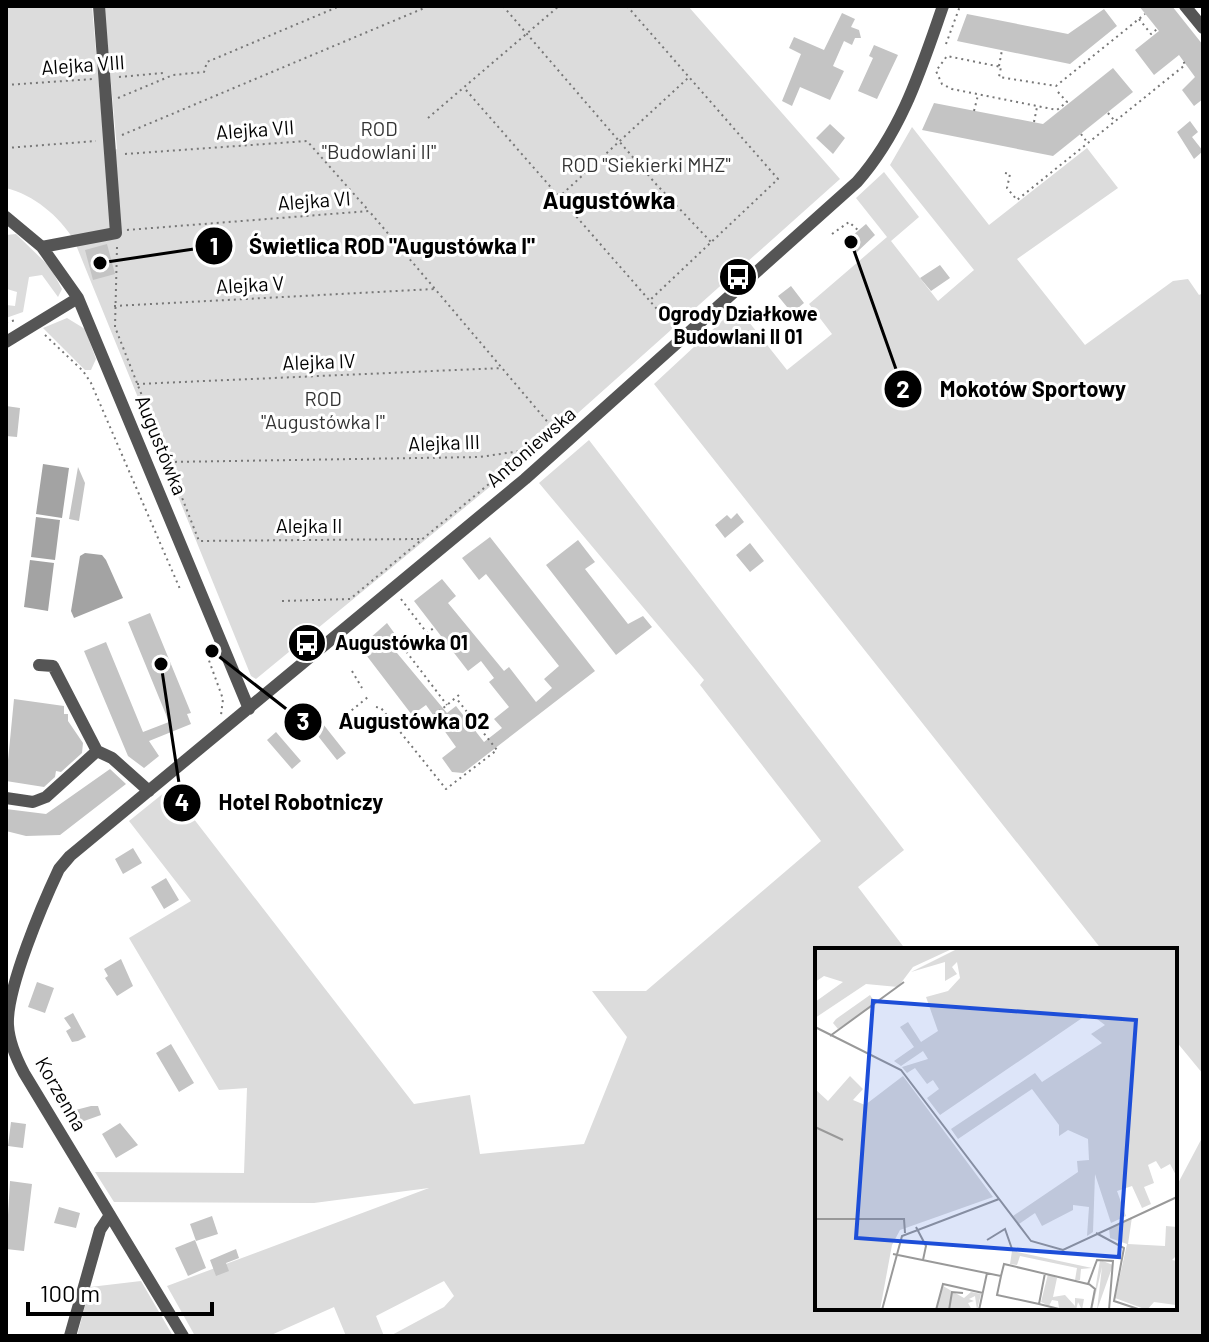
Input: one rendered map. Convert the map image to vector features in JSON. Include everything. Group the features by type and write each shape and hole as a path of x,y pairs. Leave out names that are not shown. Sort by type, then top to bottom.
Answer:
{"street":[{"path":"42,247 116,233 99,6"},
{"name":"Antoniewska","path":"70,856 525,479 857,182 886,145 902,117 943,6"},
{"path":"1185,6 1203,28"},
{"name":"Augustówka","path":"8,221 42,247 78,298 249,709"},
{"path":"6,342 78,298"},
{"path":"6,330 23,332"},
{"path":"39,665 53,666 62,679 97,751 112,758 149,791"},
{"path":"6,798 33,802 46,797 97,751"},
{"name":"Korzenna","path":"70,856 50,887 15,988 8,1026 24,1073 183,1336"},
{"path":"70,1336 100,1230 110,1215"}],"path":[{"path":"106,103 173,75 204,72 207,62 340,6"},
{"path":"6,148 110,140 429,6"},
{"path":"503,6 712,243"},
{"path":"428,118 466,90 559,6"},
{"path":"627,6 778,179 649,301"},
{"path":"946,44 960,6"},
{"path":"1002,50 999,77 1056,86 1145,14"},
{"path":"1139,19 1151,34 1157,29"},
{"path":"999,67 947,56 936,71 942,84 1057,110 1067,102 1058,92"},
{"path":"1005,173 1010,174 1007,188 1017,200 1185,65 1183,60"},
{"name":"Alejka VIII","path":"6,85 163,73"},
{"path":"558,198 689,77"},
{"path":"466,90 670,324"},
{"path":"974,111 978,94"},
{"path":"1034,122 1037,106"},
{"path":"1108,113 1114,121"},
{"path":"1081,134 1088,143"},
{"name":"Alejka VII","path":"111,155 307,141 369,211"},
{"name":"Alejka VI","path":"116,233 369,211 556,432"},
{"path":"832,234 849,222 859,231"},
{"path":"116,233 118,273 115,327 168,462"},
{"name":"Alejka V","path":"114,306 435,289"},
{"path":"40,330 83,371 91,383 180,589"},
{"name":"Alejka IV","path":"136,384 502,368"},
{"path":"282,601 350,599 527,450 550,424"},
{"name":"Alejka III","path":"168,462 480,457 527,450"},
{"name":"Alejka II","path":"168,462 199,541 420,539"},
{"path":"394,588 427,633 435,627"},
{"path":"399,642 447,705"},
{"path":"430,648 439,649 447,643"},
{"path":"399,655 405,651"},
{"path":"207,655 224,705 215,728 216,736"},
{"path":"352,671 362,688"},
{"path":"347,714 368,697"},
{"path":"376,707 381,708 446,789 497,750 457,697 425,723"},
{"path":"478,734 482,731"}],"green space":[{"path":"6,6 92,6 105,154 117,149 104,6 688,6 840,179 559,430 256,679 251,676 74,240 45,208 6,188"},
{"path":"912,127 989,225 1087,148 1118,188 1017,259 1085,345 1173,281 1188,279 1199,295 1203,293 1203,1074 1177,1042 1177,948 1100,948 654,384 737,307 787,370 832,334 809,304 887,237 856,198 884,172 919,217 891,241 938,301 974,270 890,165"},
{"path":"16,234 50,267 62,289 58,297 42,275 29,277 23,312 6,318 6,305 15,306 17,292 7,289 6,235"},
{"path":"67,318 85,329 96,359 91,370 85,370 43,328"},
{"path":"589,440 904,850 858,887 904,948 815,948 815,1310 1177,1310 1177,1185 1203,1136 1203,1336 390,1336 444,1307 454,1296 444,1281 376,1316 384,1336 346,1336 334,1307 269,1336 195,1336 167,1286 429,1188 314,1203 114,1202 95,1172 244,1173 247,1088 219,1090 129,938 191,901 129,821 170,788 414,1104 470,1095 480,1154 584,1144 627,1037 592,991 646,991 821,841 700,685 704,680 539,483"},
{"path":"141,1281 173,1336 77,1336 90,1287"}],"shaded area":[{"path":"43,464 69,468 62,518 36,514"},
{"path":"36,517 60,520 55,560 31,557"},
{"path":"85,553 102,555 123,598 74,618 71,611 80,556"},
{"path":"30,560 54,563 48,611 24,607"}],"building":[{"path":"1139,6 1172,6 1203,45 1203,99 1194,106 1182,90 1195,77 1179,55 1154,75 1135,50 1159,31"},
{"path":"1104,9 1117,26 1070,64 957,41 967,14 1068,34"},
{"path":"842,13 855,19 851,27 859,30 861,38 855,38 852,45 844,41 833,66 844,71 830,100 800,87 792,106 782,101 801,54 789,48 794,37 824,50"},
{"path":"874,45 898,55 877,99 858,91 873,58 869,56"},
{"path":"1113,68 1133,92 1053,156 922,130 934,103 1043,124"},
{"path":"1190,121 1198,132 1192,137 1203,151 1194,159 1177,132"},
{"path":"830,124 845,138 833,154 816,138"},
{"path":"866,224 875,235 856,253 846,241"},
{"path":"107,244 115,274 93,280 85,250"},
{"path":"940,265 950,278 931,291 920,278"},
{"path":"791,286 804,303 792,313 778,296"},
{"path":"6,406 20,408 17,437 6,436"},
{"path":"78,467 85,483 79,521 69,519"},
{"path":"737,513 744,522 725,538 715,525 727,515 731,519"},
{"path":"490,537 595,671 463,773 452,772 442,758 456,747 426,705 412,715 360,647 387,623 400,641 392,647 447,713 456,706 484,742 502,728 494,719 509,707 489,682 494,678 481,661 468,671 414,601 442,579 456,596 448,603 504,671 509,667 536,702 552,688 544,679 559,666 486,574 479,580 462,558"},
{"path":"578,540 595,562 585,569 628,624 643,616 652,627 616,655 546,565"},
{"path":"750,543 764,561 750,572 736,555"},
{"path":"150,613 191,713 187,714 191,724 149,741 159,756 144,768 128,756 84,651 106,642 143,732 169,722 128,622"},
{"path":"14,699 64,706 64,714 68,714 68,721 83,743 82,753 61,772 56,771 55,777 44,787 6,781"},
{"path":"308,705 346,753 337,760 299,712"},
{"path":"276,732 301,761 292,769 267,740"},
{"path":"110,769 126,784 60,835 26,836 6,831 6,809 46,814"},
{"path":"133,848 142,863 123,874 115,859"},
{"path":"166,878 179,900 164,909 151,887"},
{"path":"121,959 133,986 117,996 105,978 108,976 104,969"},
{"path":"37,982 54,988 45,1013 28,1007"},
{"path":"73,1013 86,1037 72,1042 66,1031 71,1028 64,1018"},
{"path":"171,1044 194,1083 179,1092 156,1053"},
{"path":"98,1106 101,1115 70,1126 64,1113"},
{"path":"11,1122 26,1124 23,1148 8,1146"},
{"path":"120,1123 138,1145 116,1158 102,1134"},
{"path":"10,1181 32,1184 24,1251 6,1249"},
{"path":"59,1207 80,1213 76,1228 54,1223"},
{"path":"212,1216 218,1234 196,1241 190,1224"},
{"path":"195,1240 206,1268 188,1276 175,1248"},
{"path":"236,1249 239,1258 226,1263 229,1271 216,1276 210,1260"}],"place":[{"name":"Mokotów Sportowy","path":"851,242"},
{"name":"Świetlica ROD \"Augustówka I\"","path":"100,263"},
{"name":"Ogrody Działkowe Budowlani II 01","path":"738,277"},
{"name":"Augustówka 01","path":"307,643"},
{"name":"Augustówka 02","path":"212,651"},
{"name":"Hotel Robotniczy","path":"161,664"}],"district":[{"name":"Augustówka","path":"609,201"}],"park label":[{"name":"ROD \"Budowlani II\"","path":"379,140"},
{"name":"ROD \"Siekierki MHZ\"","path":"646,165"},
{"name":"ROD \"Augustówka I\"","path":"323,410"}]}
